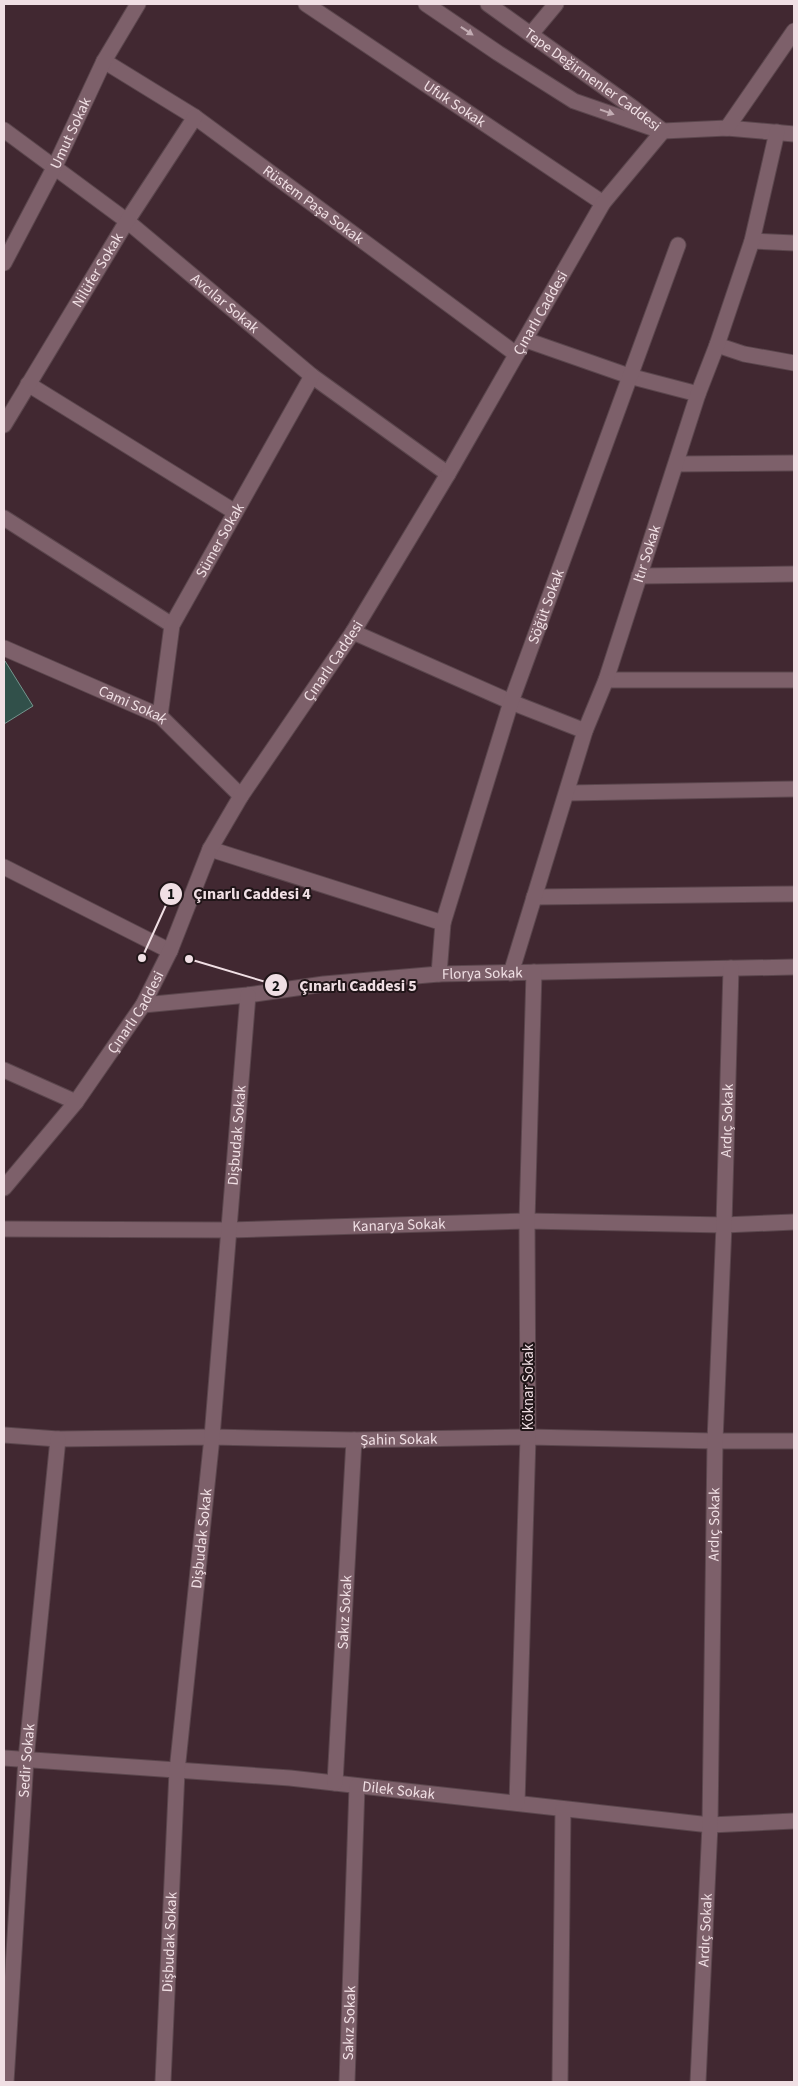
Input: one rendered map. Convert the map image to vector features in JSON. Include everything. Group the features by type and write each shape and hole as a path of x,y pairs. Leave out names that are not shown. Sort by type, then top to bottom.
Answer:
{"street":[{"name":"Umut Sokak","path":"4,263 55,166 104,62 138,4"},
{"name":"Ufuk Sokak","path":"306,4 603,203"},
{"path":"426,4 498,53 574,101 662,131"},
{"name":"Tepe Değirmenler Caddesi","path":"488,4 632,107 662,131 726,128 794,134"},
{"path":"531,34 556,4"},
{"path":"726,128 794,31"},
{"name":"Rüstem Paşa Sokak","path":"104,62 195,117 516,354"},
{"name":"Nilüfer Sokak","path":"4,425 127,221 195,117"},
{"name":"Avcılar Sokak","path":"4,130 127,221 312,376 448,474"},
{"name":"Çınarlı Caddesi","path":"4,1188 76,1102 143,1005 170,951 210,849 240,796 352,632 448,474 603,203 662,131"},
{"name":"Itır Sokak","path":"510,973 568,793 585,731 606,680 698,394 717,345 752,241 777,132"},
{"path":"752,241 794,243"},
{"name":"Söğüt Sokak","path":"439,974 443,923 511,702 678,246"},
{"path":"526,340 629,376 698,394"},
{"path":"717,345 744,354 794,363"},
{"name":"Sümer Sokak","path":"160,716 172,625 312,376"},
{"path":"28,384 236,512"},
{"path":"677,464 794,463"},
{"path":"4,518 172,625"},
{"path":"639,576 794,574"},
{"path":"352,632 511,702 585,731"},
{"name":"Cami Sokak","path":"4,648 160,716 240,796"},
{"path":"606,680 794,680"},
{"path":"568,793 794,789"},
{"path":"210,849 443,923"},
{"path":"4,868 170,951"},
{"path":"534,897 794,894"},
{"name":"Florya Sokak","path":"143,1005 248,995 324,984 439,974 794,967"},
{"name":"Ardıç Sokak","path":"698,2082 710,1825 715,1441 724,1225 731,968"},
{"name":"Köknar Sokak","path":"518,1802 528,1437 527,1222 534,972"},
{"name":"Dişbudak Sokak","path":"163,2082 177,1771 212,1437 248,995"},
{"path":"4,1070 76,1102"},
{"name":"Kanarya Sokak","path":"4,1229 229,1230 527,1222 724,1225 794,1222"},
{"name":"Şahin Sokak","path":"4,1435 58,1439 212,1437 354,1440 528,1437 794,1441"},
{"name":"Sedir Sokak","path":"6,2082 26,1759 58,1439"},
{"name":"Sakız Sokak","path":"335,1783 354,1440"},
{"name":"Dilek Sokak","path":"4,1758 290,1778 518,1802 563,1809 710,1825 794,1821"},
{"name":"Sakız Sokak","path":"347,2082 357,1786"},
{"path":"560,2082 563,1809"}],"building":[{"path":"4,662 33,706 4,724"}],"place":[{"name":"Çınarlı Caddesi 4","path":"142,958"},
{"name":"Çınarlı Caddesi 5","path":"189,959"}]}
